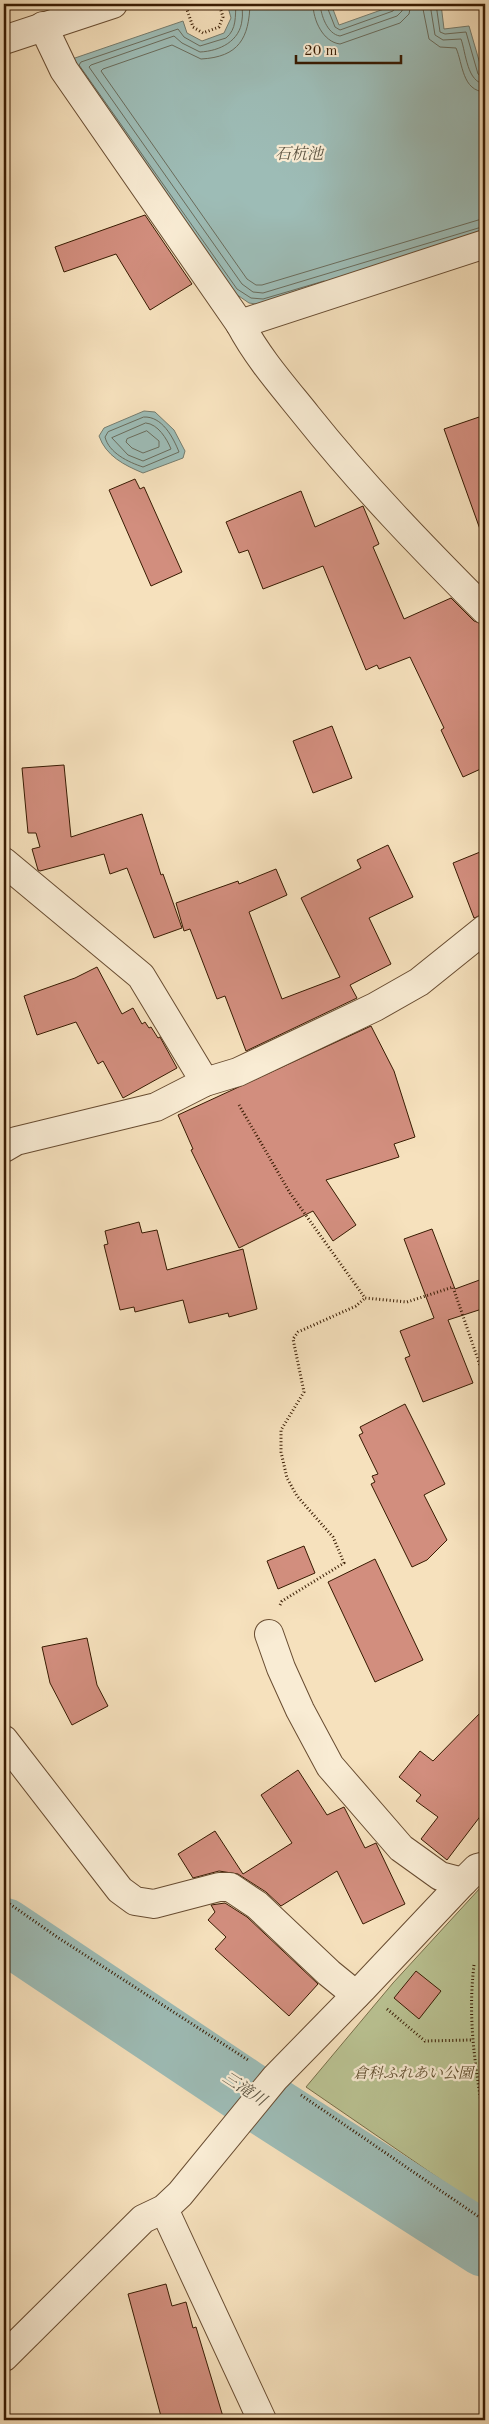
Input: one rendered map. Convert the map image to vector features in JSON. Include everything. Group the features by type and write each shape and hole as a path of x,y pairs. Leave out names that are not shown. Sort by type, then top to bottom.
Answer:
{"street":[{"path":"4,40 113,4"},
{"path":"43,26 64,70 240,324 254,351 327,442 416,542 485,610"},
{"path":"240,324 485,244"},
{"path":"4,862 141,976 206,1082"},
{"path":"4,1148 16,1141 156,1106 206,1082 238,1072 376,1007 419,982 485,929"},
{"path":"270,1634 281,1668 300,1710 330,1766 401,1848 440,1876 463,1882"},
{"path":"4,1740 120,1890 135,1901 154,1904 218,1887 230,1887 257,1905 329,1973 360,1991"},
{"path":"4,2357 51,2313 143,2219 164,2209 180,2194 271,2081 360,1991 463,1882 477,1868 485,1866"},
{"path":"164,2209 262,2420"}],"path":[{"path":"185,4 193,27 203,33 219,28 223,17 219,4"},
{"path":"206,1082 228,1087 290,1193 365,1298"},
{"path":"270,1634 282,1601 344,1562 333,1536 297,1496 287,1478 281,1452 281,1430 304,1392 293,1339 298,1332 356,1306 365,1298 407,1302 453,1287 485,1380"},
{"path":"474,1965 470,2001 472,2040 482,2108 485,2116"},
{"path":"360,1991 424,2041 472,2040"}],"green space":[{"name":"倉科ふれあい公園","path":"485,1886 485,2210 306,2087 393,1983 481,1887"}],"water":[{"name":"石杭池","path":"238,4 331,4 339,25 398,4 441,4 444,29 469,26 485,81 485,237 263,305 249,303 233,292 72,59 183,21 187,33 202,41 224,33 231,18 228,7"},
{"path":"144,411 155,412 174,430 185,451 183,458 143,473 116,459 106,449 99,436 104,428"}],"building":[{"path":"145,215 192,284 150,310 116,254 64,272 55,247"},
{"path":"485,415 485,531 481,532 444,429"},
{"path":"135,479 140,489 144,487 182,572 151,586 109,490"},
{"path":"301,491 315,527 363,506 379,544 373,547 404,619 451,598 474,621 485,625 485,767 463,777 441,730 444,728 410,657 379,669 377,665 366,670 323,566 263,589 248,550 239,553 226,522"},
{"path":"332,726 352,778 313,793 293,741"},
{"path":"64,765 71,837 142,814 161,875 163,874 182,928 154,938 127,868 110,874 104,854 38,870 32,849 40,847 36,833 28,833 22,768"},
{"path":"388,845 413,897 369,918 391,964 350,985 357,998 246,1051 225,996 217,999 190,929 184,931 176,903 238,881 239,884 276,869 287,895 249,912 282,999 340,977 301,898 361,868 357,860"},
{"path":"485,850 485,914 474,918 453,863"},
{"path":"97,967 122,1014 133,1008 142,1024 145,1022 149,1028 151,1027 158,1038 160,1037 177,1068 123,1098 103,1061 98,1064 76,1022 37,1035 24,996 75,978"},
{"path":"371,1026 394,1071 415,1137 394,1144 399,1157 326,1180 356,1225 333,1241 313,1211 239,1248 191,1150 193,1149 178,1115"},
{"path":"139,1222 142,1233 157,1230 167,1270 243,1249 257,1309 229,1317 228,1313 189,1323 183,1300 135,1312 134,1307 120,1310 104,1245 108,1244 105,1231"},
{"path":"432,1229 455,1289 485,1278 485,1308 448,1320 473,1383 423,1402 405,1358 410,1356 400,1331 434,1318 404,1239"},
{"path":"405,1404 445,1484 424,1495 447,1540 427,1560 412,1567 371,1484 375,1482 372,1476 378,1474 359,1435 363,1433 360,1427"},
{"path":"304,1546 315,1573 278,1589 267,1561"},
{"path":"375,1559 423,1660 375,1682 328,1582"},
{"path":"87,1638 97,1685 108,1706 72,1725 50,1683 42,1647"},
{"path":"485,1708 485,1810 447,1860 421,1839 438,1817 416,1801 421,1795 399,1777 420,1751 433,1761"},
{"path":"298,1770 327,1815 344,1807 365,1848 376,1843 405,1904 363,1924 337,1871 281,1906 266,1892 238,1874 219,1871 193,1878 178,1854 215,1831 243,1874 292,1843 261,1795"},
{"path":"225,1903 247,1917 318,1984 289,2016 215,1949 226,1937 208,1920 215,1912 211,1905"},
{"path":"416,1971 441,1991 419,2019 394,1998"},
{"path":"166,2284 172,2306 186,2302 193,2328 196,2327 224,2420 162,2420 128,2294"}],"waterway":[{"name":"三滝川","path":"4,1930 243,2090 485,2245"}]}
